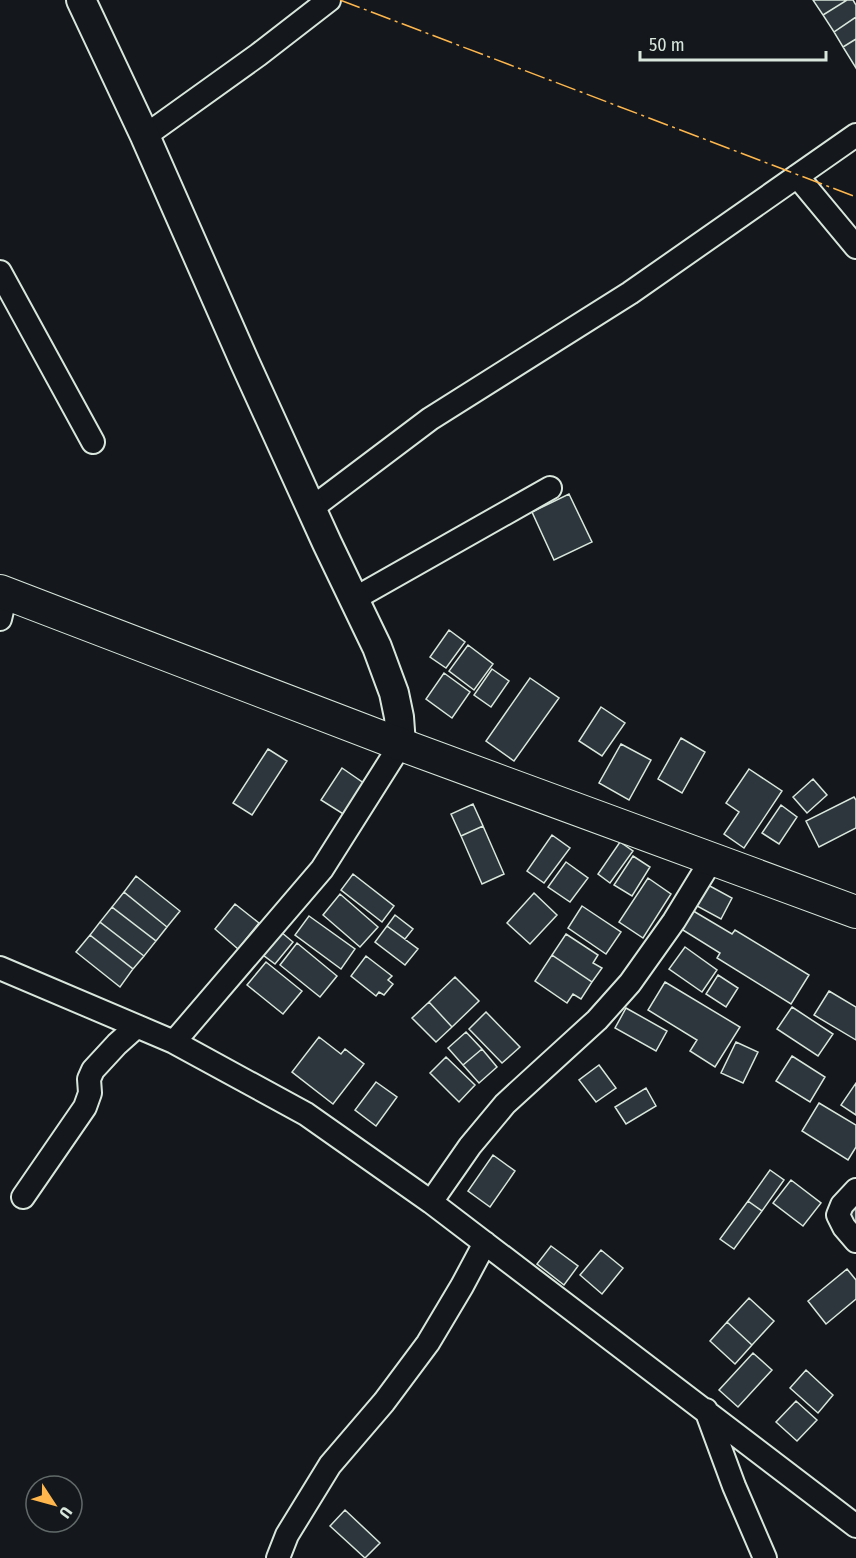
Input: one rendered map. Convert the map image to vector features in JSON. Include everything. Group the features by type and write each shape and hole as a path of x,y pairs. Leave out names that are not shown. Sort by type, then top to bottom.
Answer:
{"main road":[{"path":"2,601 402,744 856,912"}],"street":[{"path":"81,0 145,136 245,363 378,647 394,693 402,744 322,869 174,1042"},
{"path":"145,136 301,9 329,0"},
{"path":"312,507 430,419 630,293 856,135"},
{"path":"797,176 856,247"},
{"path":"0,272 93,442"},
{"path":"354,599 550,488"},
{"path":"431,1202 470,1146 506,1104 597,1020 630,983 674,921 712,859"},
{"path":"0,968 174,1042 306,1114 431,1202 856,1526"},
{"path":"23,1197 85,1107 90,1093 89,1079 93,1070 136,1027"},
{"path":"856,1190 842,1206 838,1215 844,1227 856,1241"},
{"path":"278,1558 287,1535 330,1465 384,1402 429,1343 485,1243"},
{"path":"706,1410 734,1486 765,1558"}],"building":[{"path":"813,0 847,0 823,15"},
{"path":"847,0 853,0 856,5 856,17 834,32 823,15"},
{"path":"856,17 856,39 843,47 834,32"},
{"path":"856,39 856,68 843,47"},
{"path":"569,494 592,542 554,560 532,512"},
{"path":"449,630 465,642 446,668 430,657"},
{"path":"468,645 493,664 474,690 449,671"},
{"path":"492,669 509,681 491,707 474,695"},
{"path":"444,673 470,692 452,718 426,699"},
{"path":"530,678 559,698 514,761 486,741"},
{"path":"601,707 625,723 602,756 579,741"},
{"path":"681,738 705,752 682,793 658,779"},
{"path":"621,744 651,760 629,800 599,783"},
{"path":"268,749 287,761 252,815 233,803"},
{"path":"342,768 368,786 348,817 321,800"},
{"path":"749,769 782,791 744,848 724,834 739,812 726,803"},
{"path":"813,779 827,795 807,813 793,797"},
{"path":"854,797 856,800 856,828 819,847 806,821"},
{"path":"473,804 483,826 461,836 451,814"},
{"path":"781,805 797,817 779,844 762,833"},
{"path":"483,826 504,874 482,884 461,836"},
{"path":"552,835 570,848 544,883 527,871"},
{"path":"620,842 633,851 610,883 598,874"},
{"path":"633,856 650,867 632,896 614,885"},
{"path":"566,862 588,878 570,902 548,887"},
{"path":"353,874 394,906 382,922 341,890"},
{"path":"136,876 180,911 167,927 124,892"},
{"path":"648,878 671,894 643,938 619,922"},
{"path":"708,885 732,898 721,919 697,906"},
{"path":"124,892 167,927 156,941 112,907"},
{"path":"534,893 557,915 530,944 507,923"},
{"path":"340,894 378,927 360,947 323,915"},
{"path":"235,904 259,923 238,949 215,929"},
{"path":"582,906 621,932 606,954 568,928"},
{"path":"112,907 156,941 144,956 100,922"},
{"path":"690,909 732,934 735,930 809,975 791,1004 717,958 720,953 678,927"},
{"path":"395,915 413,929 405,939 387,926"},
{"path":"309,916 355,949 341,969 295,935"},
{"path":"100,922 144,956 133,969 90,935"},
{"path":"387,926 418,949 405,965 375,942"},
{"path":"281,932 293,942 275,964 263,955"},
{"path":"566,934 598,955 593,963 602,968 592,982 552,955"},
{"path":"90,935 133,969 120,987 76,952"},
{"path":"297,943 337,976 320,997 280,965"},
{"path":"685,947 717,970 702,992 669,969"},
{"path":"552,955 592,982 581,999 573,994 567,1003 535,981"},
{"path":"366,956 392,976 388,980 393,984 384,995 379,992 376,996 351,976"},
{"path":"266,962 302,991 283,1014 247,985"},
{"path":"718,975 738,988 726,1007 706,994"},
{"path":"455,977 479,1001 452,1027 429,1002"},
{"path":"665,982 740,1027 715,1067 690,1051 697,1040 648,1010"},
{"path":"829,991 856,1007 856,1040 814,1015"},
{"path":"429,1002 452,1027 436,1042 412,1018"},
{"path":"792,1007 833,1034 818,1056 777,1029"},
{"path":"626,1008 667,1031 656,1051 615,1028"},
{"path":"486,1012 520,1047 502,1063 469,1029"},
{"path":"466,1032 482,1049 463,1065 448,1048"},
{"path":"319,1037 341,1054 345,1049 364,1064 333,1104 292,1072"},
{"path":"736,1042 758,1052 743,1083 721,1073"},
{"path":"482,1049 497,1067 479,1083 463,1065"},
{"path":"792,1056 825,1077 810,1102 776,1081"},
{"path":"446,1057 475,1085 459,1102 430,1073"},
{"path":"599,1065 616,1088 596,1102 579,1080"},
{"path":"376,1082 397,1097 376,1126 355,1110"},
{"path":"856,1083 856,1115 841,1105"},
{"path":"646,1088 656,1106 626,1124 615,1107"},
{"path":"819,1103 856,1125 856,1147 848,1160 802,1131"},
{"path":"493,1155 515,1171 490,1207 468,1191"},
{"path":"770,1170 784,1180 762,1211 748,1201"},
{"path":"791,1180 821,1203 803,1226 773,1203"},
{"path":"856,1200 856,1232 840,1216"},
{"path":"748,1201 762,1211 734,1249 720,1239"},
{"path":"551,1246 578,1266 564,1285 537,1264"},
{"path":"601,1250 623,1268 602,1294 580,1275"},
{"path":"847,1269 856,1280 856,1299 826,1324 808,1301"},
{"path":"749,1298 774,1321 752,1345 727,1322"},
{"path":"727,1322 752,1345 735,1364 710,1341"},
{"path":"753,1353 772,1370 738,1407 719,1390"},
{"path":"806,1370 833,1395 818,1413 790,1388"},
{"path":"796,1401 817,1420 797,1441 776,1422"},
{"path":"345,1510 380,1543 365,1558 330,1526"}],"power":[{"path":"340,0 856,197"}]}
